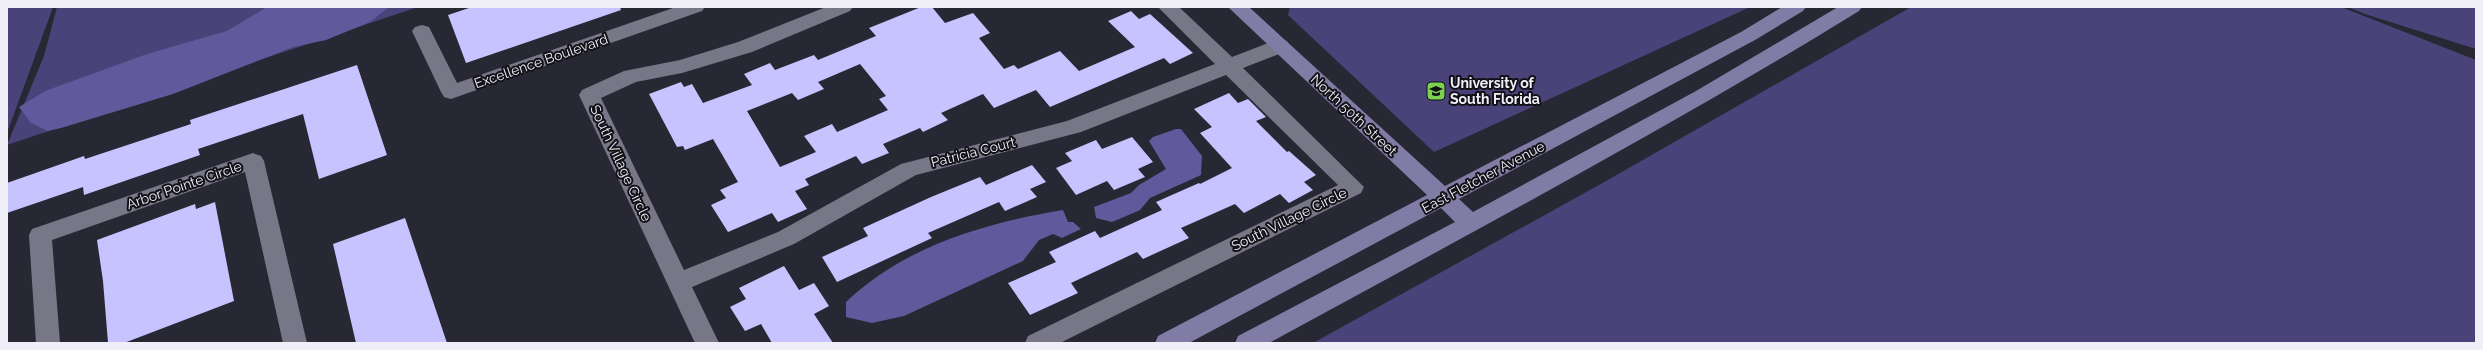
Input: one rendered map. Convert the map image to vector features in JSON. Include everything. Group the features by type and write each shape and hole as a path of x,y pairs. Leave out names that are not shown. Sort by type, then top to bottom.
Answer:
{"main road":[{"name":"North 50th Street","path":"1238,7 1470,223"},
{"name":"East Fletcher Avenue","path":"1167,343 1748,36 1796,7"},
{"path":"1247,343 1470,223 1778,54 1852,7"}],"street":[{"name":"Excellence Boulevard","path":"422,31 451,92 695,7"},
{"name":"South Village Circle","path":"707,343 677,283 589,95 631,76 682,66 745,47 844,7"},
{"name":"South Village Circle","path":"1037,343 1353,187 1228,68 1168,7"},
{"name":"Patricia Court","path":"677,283 786,238 910,169 1074,127 1228,68 1280,46"},
{"name":"Arbor Pointe Circle","path":"48,343 40,235 254,161 295,343"}],"shaded area":[{"path":"7,7 53,7 7,133"},
{"path":"57,7 418,7 7,145 44,56"},
{"path":"267,7 389,7 370,22 326,40 293,47 173,94 61,128 48,131 31,123 19,107 45,91 147,54 227,31"},
{"name":"University of South Florida","path":"1290,7 1750,7 1434,152 1288,15"},
{"path":"1911,7 2341,7 2476,60 2476,343 1313,343 1599,185"},
{"path":"2348,7 2476,7 2476,49 2365,14"},
{"path":"1176,129 1181,129 1202,156 1201,175 1150,198 1140,210 1112,222 1096,218 1094,207 1131,193 1139,185 1166,169 1149,141 1153,137"},
{"path":"1063,210 1068,222 1073,222 1081,229 1062,238 1053,234 1039,240 1023,261 904,316 872,323 846,317 846,302 869,283 894,266 920,252 947,240 976,230 1034,215"}],"building":[{"path":"472,7 620,7 621,10 466,63 448,15"},
{"path":"921,7 932,7 945,23 973,13 990,33 979,38 1004,69 1014,65 1018,69 1060,51 1079,71 1135,47 1108,21 1131,11 1139,19 1150,14 1193,53 1170,64 1164,58 1050,107 1036,90 994,108 983,94 941,113 948,120 923,132 920,128 883,144 889,153 862,164 856,156 805,179 809,185 795,191 807,209 778,222 772,213 728,232 711,205 726,198 720,190 738,182 713,139 685,150 683,146 677,147 649,94 681,82 684,87 692,84 703,103 752,85 744,74 770,63 775,70 814,55 818,60 876,36 869,28","holes":["860,64 886,96 879,99 888,110 837,132 832,124 804,136 816,152 780,167 747,111 792,93 798,100 824,89 818,82"]},
{"path":"357,65 387,155 319,179 303,114 198,149 200,155 84,195 83,187 7,213 7,183 84,156 85,159 191,124 190,120"},
{"path":"1229,93 1238,103 1248,99 1266,117 1256,121 1287,152 1289,151 1316,175 1304,182 1313,190 1289,203 1280,194 1244,213 1235,204 1181,228 1189,238 1143,259 1137,252 1071,283 1078,293 1030,315 1008,283 1056,262 1049,252 1095,231 1100,238 1162,210 1156,202 1199,183 1200,184 1232,168 1200,133 1212,127 1194,109"},
{"path":"1132,137 1153,162 1138,169 1145,177 1114,190 1107,181 1076,195 1056,168 1072,161 1065,153 1096,140 1102,149"},
{"path":"1032,165 1046,182 1030,189 1037,197 1005,211 999,202 928,233 932,238 837,282 822,257 868,236 863,228 931,197 980,177 986,185"},
{"path":"215,202 234,301 124,343 108,343 103,281 97,240 195,204 196,209"},
{"path":"405,218 447,343 356,343 333,244"},
{"path":"784,266 799,290 814,283 829,306 814,314 833,343 772,343 761,324 745,331 730,307 746,299 739,288"}],"place":[{"name":"University of South Florida","path":"1436,91"}]}
